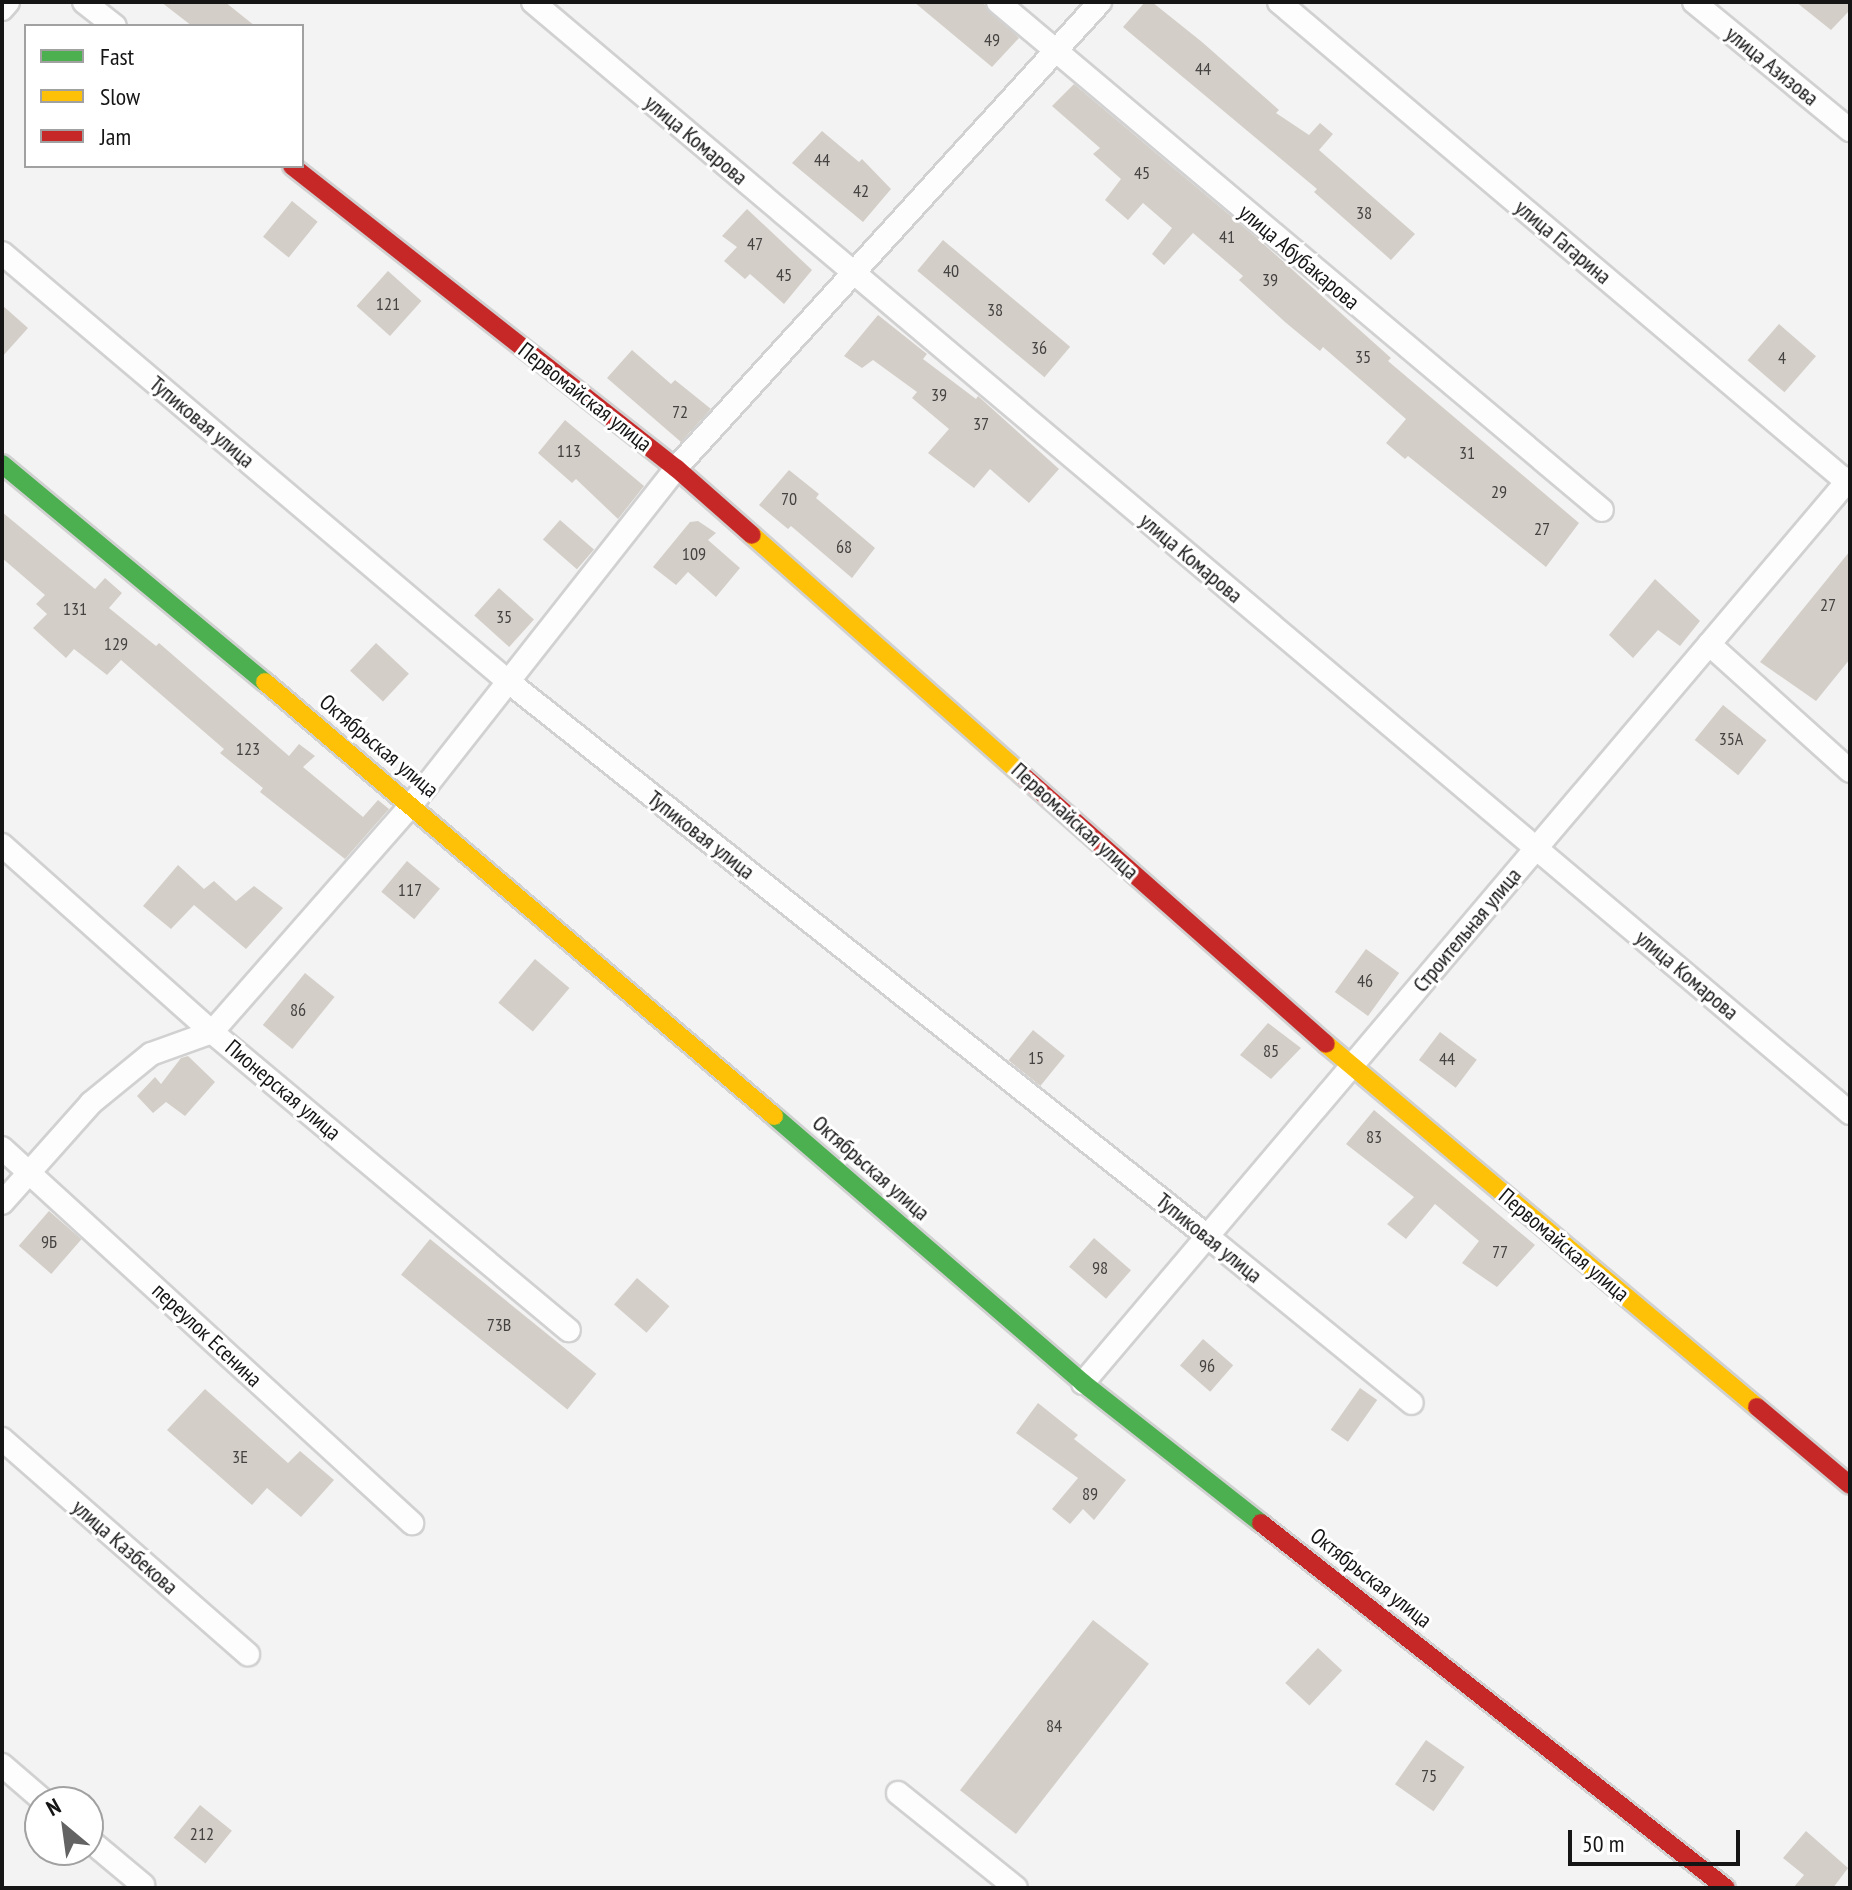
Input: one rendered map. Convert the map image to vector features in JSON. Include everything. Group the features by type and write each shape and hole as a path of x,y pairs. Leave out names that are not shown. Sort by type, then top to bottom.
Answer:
{"street":[{"path":"2,9 8,2"},
{"path":"84,2 112,24"},
{"name":"улица Комарова","path":"533,2 1850,1113"},
{"name":"улица Абубакарова","path":"998,2 1602,510"},
{"path":"2,1203 91,1103 151,1054 212,1032 412,804 676,468 1100,2"},
{"name":"улица Гагарина","path":"1279,2 1848,480"},
{"name":"улица Азизова","path":"1694,2 1850,130"},
{"name":"Первомайская улица","path":"295,168 676,468 1351,1066 1850,1485"},
{"name":"Тупиковая улица","path":"2,253 510,683 1207,1236 1412,1403"},
{"name":"Октябрьская улица","path":"2,464 412,804 1083,1383 1726,1888"},
{"name":"Строительная улица","path":"1083,1383 1848,480"},
{"path":"1709,644 1850,771"},
{"name":"Пионерская улица","path":"2,845 212,1032 569,1330"},
{"name":"переулок Есенина","path":"2,1148 412,1523"},
{"name":"улица Казбекова","path":"2,1439 248,1654"},
{"path":"2,1765 26,1786"},
{"path":"898,1793 1016,1888"},
{"path":"104,1852 143,1885"}],"building":[{"path":"161,2 225,2 252,24 189,24"},
{"path":"914,2 982,2 1019,38 992,67"},
{"path":"1145,2 1152,2 1202,42 1279,110 1276,113 1309,135 1320,123 1333,134 1319,150 1415,234 1391,260 1314,192 1317,189 1123,27"},
{"path":"1796,2 1850,2 1850,10 1831,30"},
{"path":"1074,84 1257,238 1391,358 1388,361 1579,523 1546,567 1408,456 1405,459 1386,443 1406,419 1323,347 1320,351 1285,322 1239,280 1243,276 1193,233 1164,265 1152,254 1172,228 1143,203 1128,220 1105,200 1121,179 1093,154 1100,148 1052,106"},
{"path":"822,131 859,162 862,159 891,189 863,222 792,163"},
{"path":"292,201 318,222 289,258 263,237"},
{"path":"747,209 812,270 784,304 750,274 745,279 724,261 737,247 722,236"},
{"path":"943,240 1070,347 1044,377 917,271"},
{"path":"388,271 421,301 390,336 357,306"},
{"path":"2,305 28,328 2,357"},
{"path":"878,315 927,354 923,359 976,399 978,396 1059,469 1029,503 990,469 974,488 928,453 949,429 912,398 917,392 873,360 862,368 844,356"},
{"path":"1779,324 1816,356 1784,392 1748,360"},
{"path":"632,350 671,384 675,380 711,409 681,442 607,378"},
{"path":"565,420 644,486 618,519 576,479 572,483 538,453"},
{"path":"789,470 819,494 816,498 875,548 852,578 791,526 788,529 759,505"},
{"path":"2,512 95,589 105,578 122,593 109,608 156,646 159,643 289,756 299,744 315,756 303,767 363,817 378,800 389,809 345,859 260,792 263,788 220,753 224,749 121,660 107,675 74,649 66,658 33,628 47,614 36,604 45,595 2,558"},
{"path":"560,520 594,550 577,569 543,540"},
{"path":"698,521 716,533 708,540 740,568 716,597 688,572 676,585 653,567 690,522"},
{"path":"1850,551 1850,659 1816,701 1760,662"},
{"path":"1655,579 1700,621 1680,646 1658,630 1633,658 1609,635"},
{"path":"499,588 534,619 509,647 474,615"},
{"path":"376,643 409,674 383,701 350,671"},
{"path":"1723,705 1767,740 1738,775 1695,740"},
{"path":"407,861 440,889 414,919 381,892"},
{"path":"178,865 204,889 214,881 236,901 254,886 283,908 246,949 194,905 171,929 143,906"},
{"path":"1366,949 1399,973 1368,1016 1335,992"},
{"path":"535,959 569,988 533,1032 498,1003"},
{"path":"305,973 335,997 292,1049 263,1025"},
{"path":"1268,1023 1301,1048 1271,1079 1240,1055"},
{"path":"1033,1030 1065,1056 1040,1086 1008,1060"},
{"path":"1440,1032 1477,1060 1456,1088 1419,1060"},
{"path":"188,1056 215,1082 185,1116 166,1102 153,1113 137,1096 155,1077 161,1084 181,1058"},
{"path":"1374,1110 1535,1245 1497,1287 1462,1263 1479,1241 1435,1204 1406,1239 1387,1224 1414,1197 1346,1144"},
{"path":"49,1211 81,1239 51,1274 19,1246"},
{"path":"1094,1238 1131,1270 1106,1299 1069,1267"},
{"path":"430,1239 596,1374 567,1409 401,1275"},
{"path":"637,1278 669,1306 646,1333 614,1304"},
{"path":"1203,1339 1233,1365 1210,1392 1180,1365"},
{"path":"1360,1388 1377,1400 1348,1442 1331,1430"},
{"path":"205,1389 288,1463 300,1451 334,1480 301,1517 267,1488 252,1505 167,1430"},
{"path":"1038,1403 1078,1435 1074,1439 1126,1480 1094,1520 1083,1509 1070,1524 1052,1509 1078,1478 1016,1433"},
{"path":"1093,1620 1149,1664 1016,1834 960,1790"},
{"path":"1318,1648 1342,1671 1309,1706 1285,1683"},
{"path":"1426,1740 1465,1767 1434,1811 1395,1784"},
{"path":"200,1805 232,1831 205,1863 174,1838"},
{"path":"1806,1831 1848,1868 1833,1888 1793,1888 1804,1875 1783,1858"}],"traffic: fast":[{"path":"2,464 265,682"},
{"path":"774,1116 1083,1383 1261,1523"}],"traffic: slow":[{"path":"752,535 1021,774"},
{"path":"265,682 774,1116"},
{"path":"1326,1044 1757,1407"}],"traffic: jam":[{"path":"295,168 676,468 752,535"},
{"path":"1021,774 1326,1044"},
{"path":"1757,1407 1850,1485"},
{"path":"1261,1523 1726,1888"}]}
